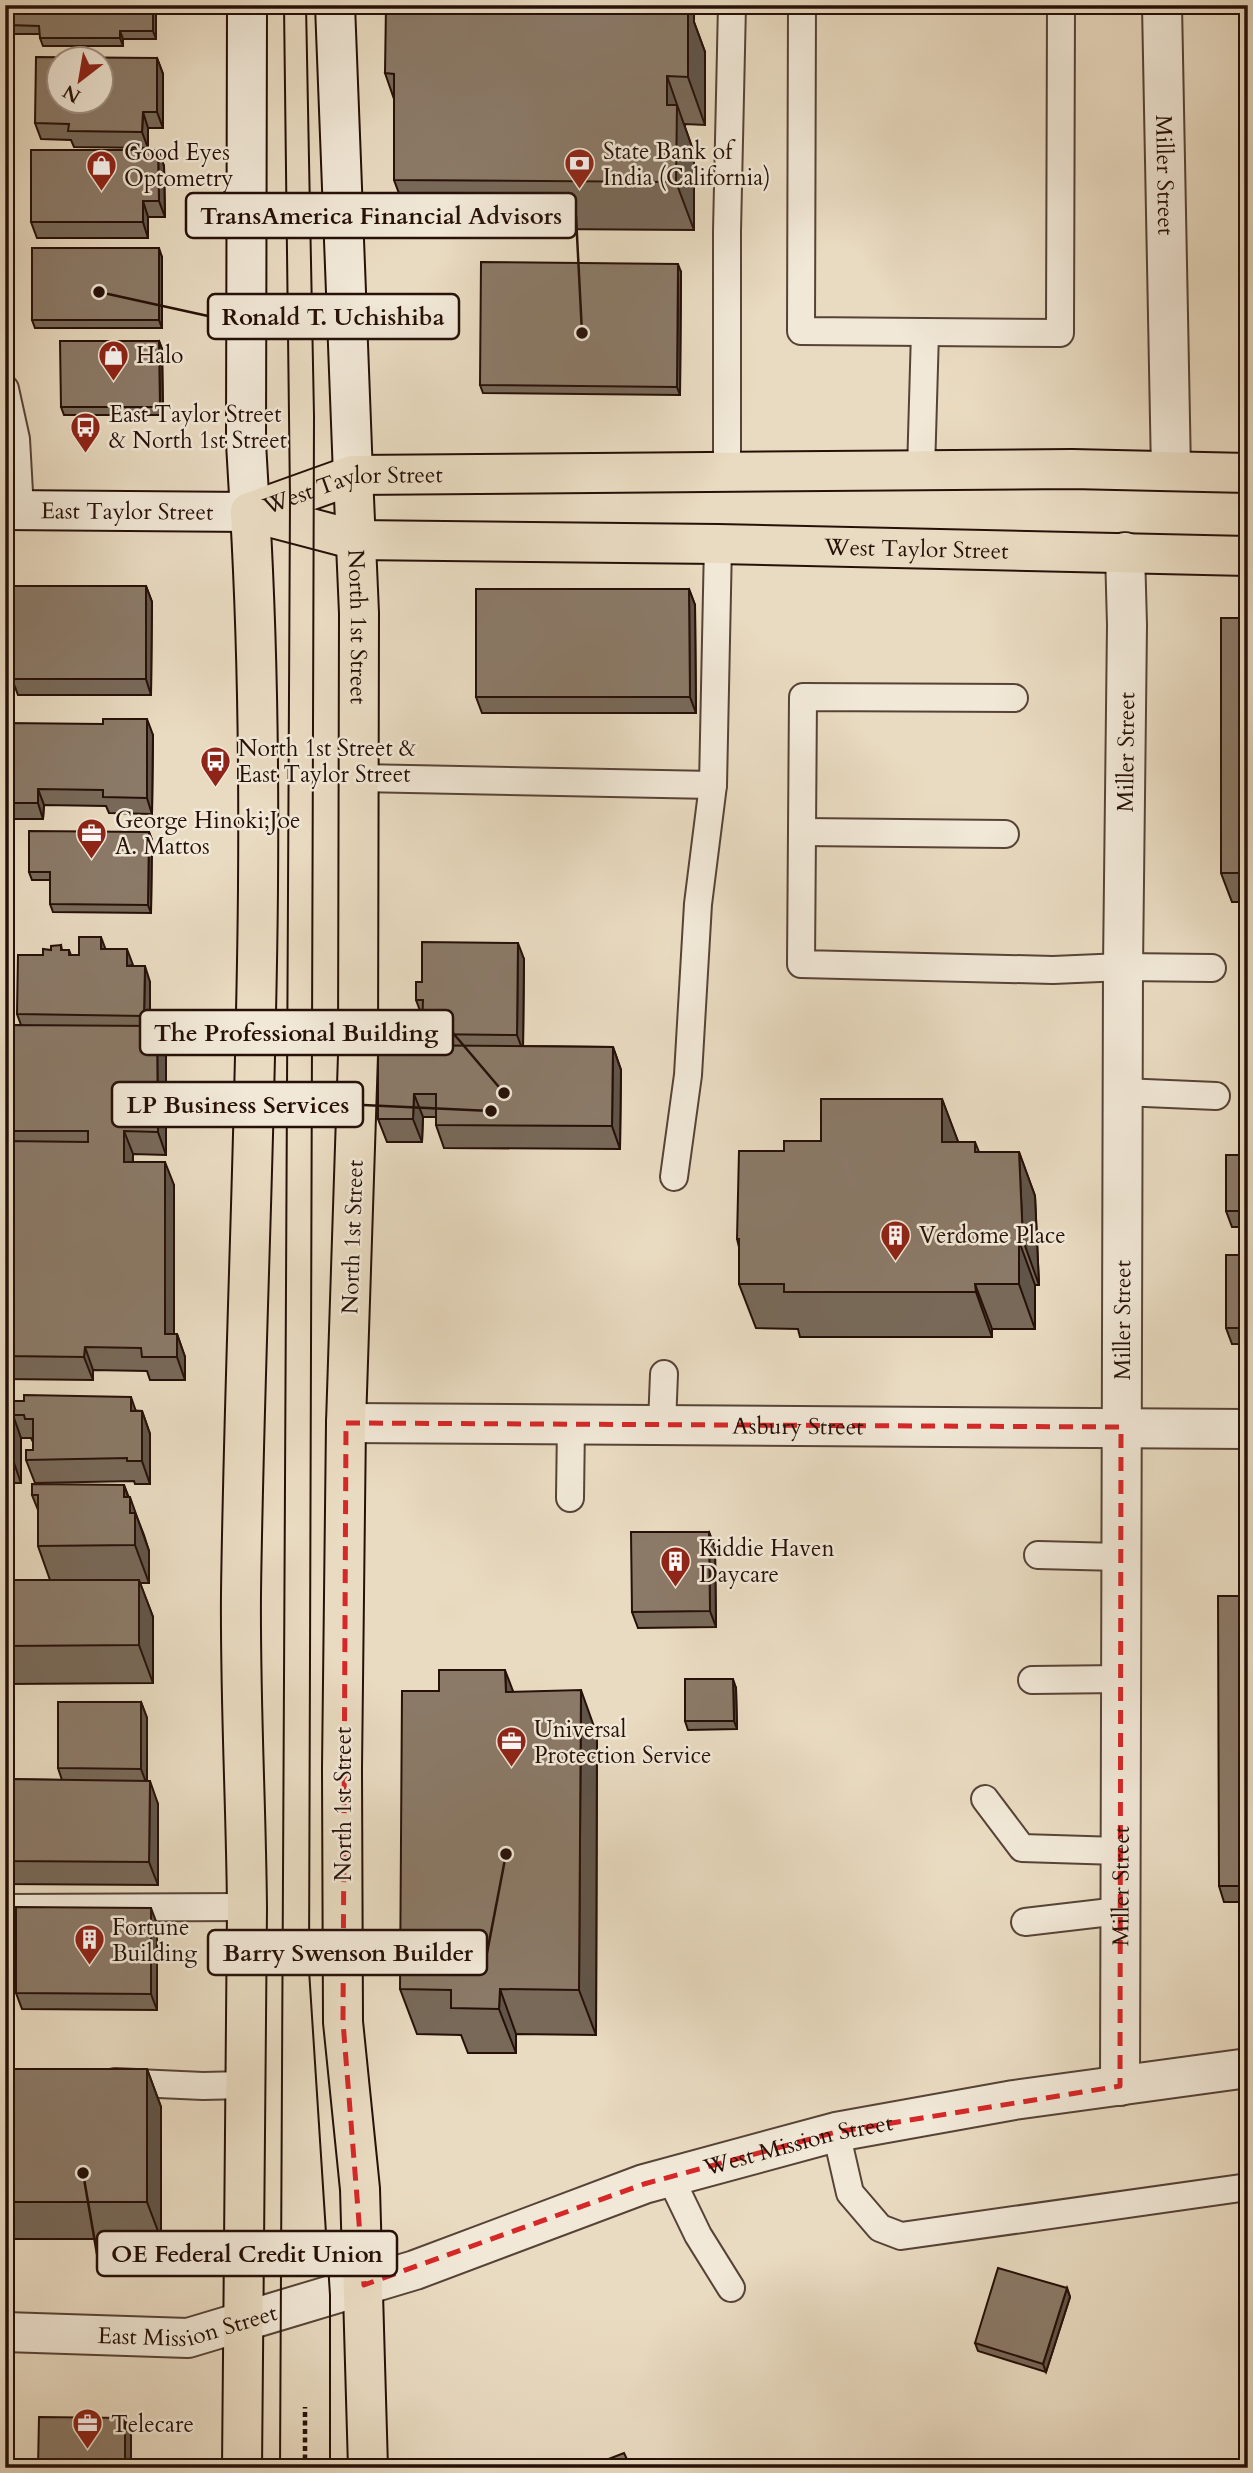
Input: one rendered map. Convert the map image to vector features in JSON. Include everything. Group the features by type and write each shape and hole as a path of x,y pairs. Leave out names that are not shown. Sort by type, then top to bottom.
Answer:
{"main road":[{"name":"West Taylor Street","path":"250,512 353,474 921,471 1248,473"},
{"name":"North 1st Street","path":"353,474 359,613 358,1055 346,1423 342,1769 343,2021 360,2189 369,2468"},
{"name":"West Taylor Street","path":"250,512 356,540 718,544 1248,556"},
{"path":"242,2468 247,1907 241,1597 258,793 255,586 250,512"}],"street":[{"path":"247,5 246,443 250,512"},
{"name":"North 1st Street","path":"335,5 353,474"},
{"name":"Miller Street","path":"1162,5 1171,471"},
{"name":"East Taylor Street","path":"12,510 250,512"},
{"name":"Miller Street","path":"1120,2086 1122,1092 1127,625 1125,552"},
{"name":"Asbury Street","path":"346,1423 1248,1429"},
{"name":"West Mission Street","path":"364,2285 427,2265 644,2184 836,2132 1000,2102 1248,2068"},
{"name":"East Mission Street","path":"5,2332 188,2338 364,2285"}],"lane":[{"path":"727,472 726,272 732,5"},
{"path":"802,5 801,331 1060,333 1061,5"},
{"path":"921,471 925,332"},
{"path":"5,389 16,439 12,510"},
{"path":"674,1177 688,1075 698,904 713,785 718,544"},
{"path":"1014,698 803,697 801,964 1053,970 1123,967 1212,968"},
{"path":"359,778 713,785"},
{"path":"802,832 1005,834"},
{"path":"1122,1092 1216,1096"},
{"path":"662,1424 664,1374"},
{"path":"570,1498 571,1424"},
{"path":"1038,1555 1120,1557"},
{"path":"1032,1680 1120,1679"},
{"path":"985,1798 1022,1848 1119,1851"},
{"path":"5,1908 247,1907"},
{"path":"1025,1922 1119,1911"},
{"path":"95,2082 245,2085"},
{"path":"836,2132 850,2193 880,2228 901,2236 1248,2187"},
{"path":"670,2177 698,2235 732,2288"}],"path":[{"path":"305,2468 306,2407"}],"highlighted area":[{"path":"346,1423 1121,1427 1120,2086 836,2132 644,2184 364,2285 343,2022"}],"building":[{"path":"9,5 153,5 153,31 120,31 120,38 40,38 39,26 9,25"},
{"path":"386,5 688,5 688,77 667,76 667,105 677,105 676,182 394,180 394,74 385,73"},
{"path":"1248,5 1248,325 1246,325"},
{"path":"36,57 46,57 46,116 116,116 116,58 157,58 157,112 143,112 142,132 68,131 69,124 35,123"},
{"name":"Good Eyes Optometry","path":"31,150 158,150 159,201 143,201 143,222 31,222"},
{"path":"32,248 159,248 159,320 32,320"},
{"path":"481,262 678,264 677,387 480,385"},
{"name":"Halo","path":"60,341 159,341 160,407 61,407"},
{"path":"6,586 146,586 146,679 12,679 12,641 6,641"},
{"path":"476,589 689,589 690,697 476,697"},
{"path":"1221,618 1248,618 1248,873 1221,873"},
{"path":"103,719 147,719 147,798 103,797 103,790 38,789 38,803 5,803 5,723 103,724"},
{"name":"George Hinoki;Joe A. Mattos","path":"29,831 149,832 148,905 50,904 50,872 29,872"},
{"path":"79,937 101,937 101,949 127,949 127,966 145,966 144,1016 17,1014 18,955 43,955 43,949 51,950 51,946 61,945 61,950 69,950 69,955 79,955"},
{"path":"422,942 518,943 517,1035 422,1034 423,1000 416,1000 416,982 422,982"},
{"path":"5,1025 157,1026 158,1132 124,1131 124,1162 165,1162 165,1334 177,1334 177,1357 142,1357 141,1348 85,1347 84,1357 5,1356 5,1141 88,1142 88,1131 5,1131"},
{"path":"378,1045 613,1047 612,1126 436,1125 436,1094 414,1094 413,1119 378,1119"},
{"name":"Verdome Place","path":"821,1099 942,1099 942,1142 975,1142 975,1152 1019,1152 1023,1240 1019,1241 1019,1284 975,1284 976,1292 784,1292 784,1284 739,1284 739,1151 784,1151 784,1141 821,1141"},
{"path":"1226,1155 1248,1155 1248,1211 1226,1211"},
{"path":"1226,1255 1248,1255 1248,1328 1226,1328"},
{"path":"24,1395 131,1397 131,1411 142,1411 142,1461 127,1461 127,1458 26,1460 26,1450 33,1450 33,1419 25,1419 24,1415 13,1415 13,1460 5,1460 5,1401 24,1401"},
{"path":"32,1484 124,1485 124,1497 130,1497 130,1513 135,1513 135,1545 38,1546 38,1495 32,1495"},
{"name":"Kiddie Haven Daycare","path":"631,1532 709,1532 710,1611 632,1612"},
{"path":"5,1580 139,1580 139,1645 5,1646"},
{"path":"1218,1596 1248,1596 1248,1886 1219,1886"},
{"path":"439,1670 505,1670 506,1692 581,1690 579,1990 500,1989 499,2009 451,2008 451,1990 400,1989 402,1691 439,1691"},
{"path":"685,1679 733,1679 734,1721 685,1721"},
{"path":"58,1702 141,1702 141,1769 58,1768"},
{"path":"5,1779 150,1781 149,1862 5,1861"},
{"name":"Fortune Building","path":"16,1907 151,1908 151,1994 16,1993"},
{"path":"5,2069 147,2069 147,2202 5,2202"},
{"path":"998,2268 1067,2288 1043,2364 975,2343"},
{"name":"Telecare","path":"39,2417 125,2418 125,2468 38,2468"},
{"path":"624,2453 631,2468 585,2468"}],"tram line":[{"path":"280,2468 290,498 284,5"},
{"path":"306,5 314,416 309,1970 330,2295 330,2468"}],"place":[{"name":"State Bank of India (California)","path":"580,191"},
{"name":"Good Eyes Optometry","path":"101,192"},
{"name":"Ronald T. Uchishiba","path":"99,292"},
{"name":"TransAmerica Financial Advisors","path":"582,333"},
{"name":"Halo","path":"113,382"},
{"name":"East Taylor Street & North 1st Street","path":"86,454"},
{"name":"North 1st Street & East Taylor Street","path":"215,788"},
{"name":"George Hinoki;Joe A. Mattos","path":"92,860"},
{"name":"The Professional Building","path":"504,1093"},
{"name":"LP Business Services","path":"491,1111"},
{"name":"Verdome Place","path":"896,1262"},
{"name":"Kiddie Haven Daycare","path":"676,1588"},
{"name":"Universal Protection Service","path":"511,1769"},
{"name":"Barry Swenson Builder","path":"506,1854"},
{"name":"Fortune Building","path":"89,1967"},
{"name":"OE Federal Credit Union","path":"83,2173"},
{"name":"Telecare","path":"88,2451"}]}
